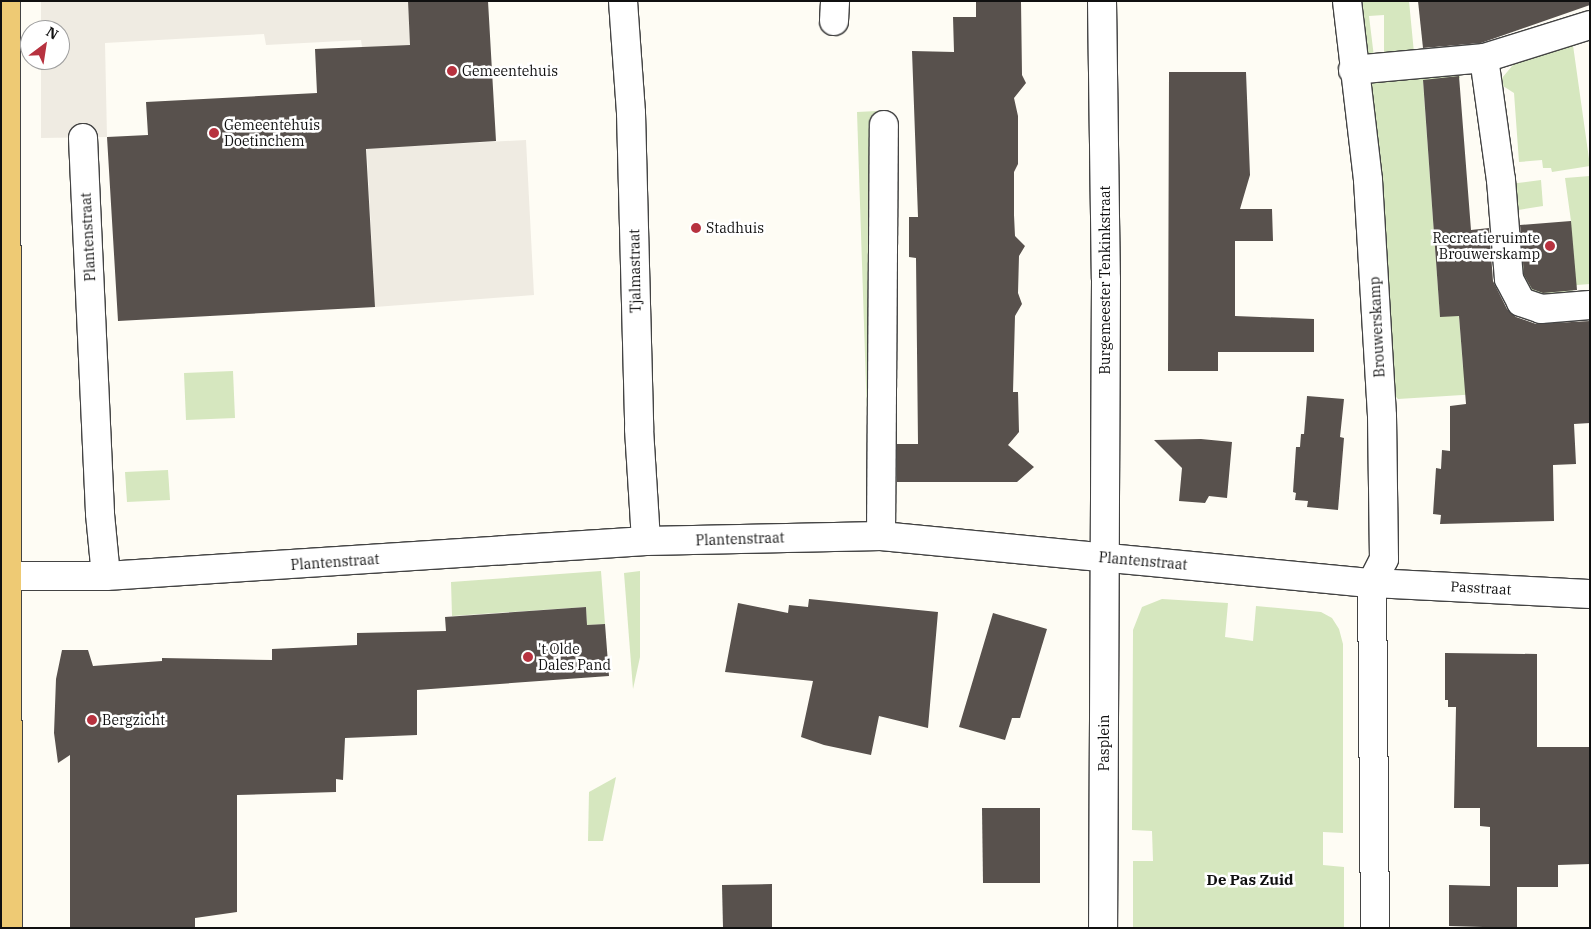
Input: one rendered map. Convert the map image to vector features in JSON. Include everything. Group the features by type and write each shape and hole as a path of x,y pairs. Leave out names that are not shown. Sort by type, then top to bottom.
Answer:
{"main road":[{"path":"6,1 3,200 4,577 8,928"}],"street":[{"name":"Tjalmastraat","path":"623,1 631,113 639,429 646,541"},
{"name":"Burgemeester Tenkinkstraat","path":"1102,1 1106,279 1105,558"},
{"name":"Brouwerskamp","path":"1347,1 1353,70 1368,180 1382,416 1384,559 1372,583"},
{"path":"1353,70 1484,58 1590,25"},
{"path":"1484,58 1501,180 1509,279 1521,302 1541,309 1590,305"},
{"path":"880,536 884,125"},
{"name":"Plantenstraat","path":"83,138 100,514 106,576"},
{"name":"Plantenstraat","path":"4,577 106,576 646,541 880,536 1372,583"},
{"name":"Pasplein","path":"1103,928 1105,558"},
{"path":"1372,583 1375,928"},
{"name":"Passtraat","path":"1372,583 1590,594"}],"green space":[{"path":"1359,1 1409,1 1414,53 1384,56 1384,15 1369,16 1374,57 1366,54"},
{"path":"1572,38 1590,166 1552,172 1551,168 1543,168 1542,160 1519,162 1514,93 1503,86 1502,78 1518,59"},
{"path":"1459,69 1460,78 1423,81 1440,316 1459,316 1463,367 1511,392 1398,399 1393,394 1366,84 1370,79"},
{"path":"877,111 874,507 870,507 857,112"},
{"path":"1590,176 1590,284 1577,285 1567,298 1527,294 1516,257 1523,256 1525,277 1570,274 1571,221 1565,178"},
{"path":"1541,180 1543,206 1512,211 1509,184"},
{"path":"233,371 235,418 186,420 184,373"},
{"path":"168,470 170,500 127,502 125,472"},
{"path":"601,571 605,624 587,625 586,607 452,616 451,582"},
{"path":"640,571 640,657 633,689 624,573"},
{"path":"1162,599 1228,603 1225,637 1253,641 1256,606 1321,612 1332,618 1339,629 1343,644 1343,833 1323,832 1323,865 1344,867 1344,928 1133,928 1133,861 1153,861 1152,831 1132,830 1133,630 1142,607"},
{"path":"616,777 603,841 588,841 589,792"}],"shaded area":[{"path":"41,1 408,1 411,58 362,47 361,40 266,45 264,34 105,43 107,137 41,138 41,70 70,70 70,20 41,20"},
{"path":"364,95 416,146 526,140 534,295 375,307"}],"building":[{"path":"408,1 488,1 496,141 366,149 375,307 118,321 107,137 148,135 146,102 317,93 315,49 410,45"},
{"path":"976,1 1021,1 1022,75 1026,83 1014,98 1018,116 1018,164 1014,172 1014,215 1015,236 1025,246 1019,256 1018,293 1022,304 1015,316 1013,392 1018,392 1019,432 1008,445 1034,467 1017,482 897,482 897,444 918,444 916,258 909,257 909,217 918,217 912,51 954,52 953,17 976,17"},
{"path":"1418,1 1590,1 1590,5 1481,43 1423,48"},
{"path":"1169,72 1246,72 1250,175 1240,209 1272,209 1273,241 1235,241 1235,316 1314,319 1314,352 1218,352 1218,371 1168,371"},
{"path":"1459,76 1471,230 1489,228 1493,281 1507,309 1516,317 1536,324 1590,321 1590,423 1574,424 1576,464 1553,465 1554,521 1440,524 1441,515 1433,514 1436,468 1441,469 1442,450 1450,451 1450,406 1466,404 1459,316 1440,317 1423,80"},
{"name":"Recreatieruimte Brouwerskamp","path":"1571,221 1577,290 1543,293 1532,289 1524,275 1520,225"},
{"path":"1307,396 1344,399 1340,437 1344,438 1338,510 1307,507 1308,501 1295,500 1296,493 1293,492 1296,447 1300,447 1301,434 1304,434"},
{"path":"1201,439 1232,442 1227,498 1209,496 1205,503 1179,501 1182,468 1154,440"},
{"path":"809,599 938,612 928,728 879,716 871,755 824,745 801,737 813,681 725,672 738,603 788,613 789,605 808,607"},
{"path":"586,607 587,625 605,624 609,676 417,690 417,735 345,738 343,780 336,779 336,792 237,795 237,912 195,918 195,928 70,928 70,755 58,763 54,733 56,679 62,650 88,650 93,666 162,661 162,658 272,660 272,649 357,645 357,633 446,631 445,617"},
{"path":"993,613 1047,629 1020,718 1012,718 1005,740 959,727"},
{"path":"1445,653 1537,654 1537,747 1590,747 1590,864 1558,865 1558,887 1517,887 1517,928 1449,926 1449,885 1490,886 1490,827 1480,826 1480,808 1454,808 1456,707 1448,707 1448,700 1445,700"},
{"path":"982,808 1040,808 1040,883 983,883"},
{"path":"772,884 772,928 723,928 722,885"}],"place":[{"name":"Gemeentehuis","path":"452,71"},
{"name":"Gemeentehuis Doetinchem","path":"214,133"},
{"name":"Stadhuis","path":"696,228"},
{"name":"Recreatieruimte Brouwerskamp","path":"1550,246"},
{"name":"'t Olde Dales Pand","path":"528,657"},
{"name":"Bergzicht","path":"92,720"}],"district":[{"name":"De Pas Zuid","path":"1250,880"}]}
